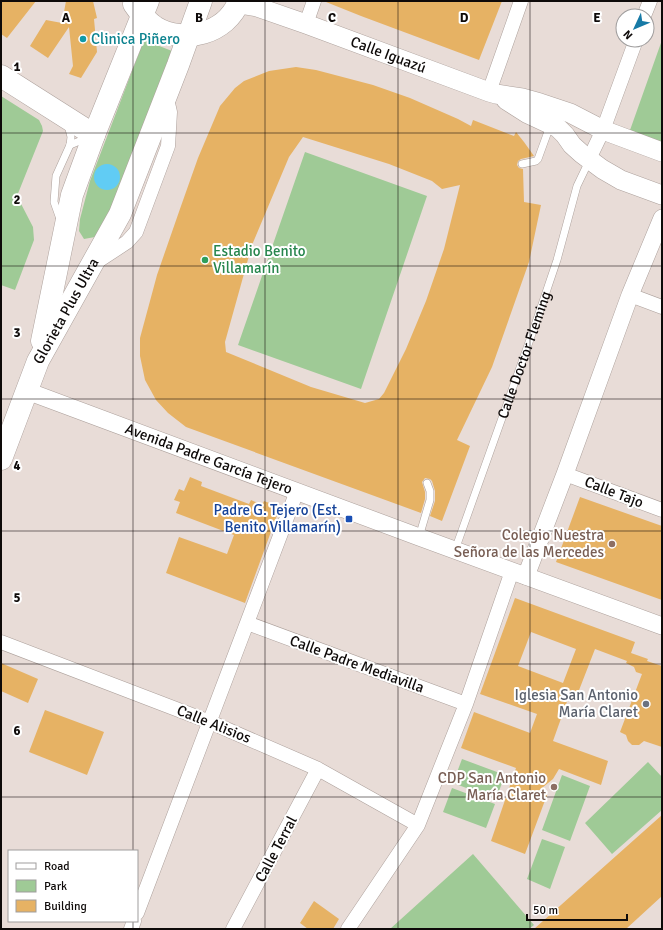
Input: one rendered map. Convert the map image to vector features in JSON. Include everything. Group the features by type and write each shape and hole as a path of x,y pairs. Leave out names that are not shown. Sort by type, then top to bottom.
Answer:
{"main road":[{"name":"Glorieta Plus Ultra","path":"38,361 120,214 200,1"},
{"path":"141,6 155,27 171,34 188,36 204,33 218,26 247,3"},
{"name":"Calle Iguazú","path":"247,3 492,93 528,114 558,128 566,135 572,144 589,159 602,169 621,180 662,189"},
{"name":"Glorieta Plus Ultra","path":"38,361 72,195 141,6"},
{"path":"1,76 94,135"},
{"name":"Calle Iguazú","path":"492,93 522,98 570,113 603,130 662,152"},
{"path":"1,459 38,361"}],"street":[{"path":"306,24 314,1"},
{"path":"492,93 522,1"},
{"path":"589,159 603,130 633,48"},
{"path":"348,929 418,825 519,574 565,474 630,295 662,218"},
{"path":"630,295 662,307"},
{"name":"Avenida Padre García Tejero","path":"27,391 662,626"},
{"name":"Calle Tajo","path":"565,474 662,510"},
{"path":"138,910 297,491"},
{"name":"Calle Padre Mediavilla","path":"247,623 466,704"},
{"name":"Calle Alisios","path":"1,642 210,722 318,769 418,825"},
{"name":"Calle Terral","path":"234,929 318,769"}],"lane":[{"path":"58,112 68,126 71,137 70,145 56,176 54,202 65,231"},
{"path":"522,164 536,161 538,159 551,124"},
{"path":"70,145 94,135"},
{"name":"Calle Doctor Fleming","path":"455,550 533,331 557,260 578,186 589,159"},
{"path":"419,537 430,500 428,483"}],"green space":[{"path":"144,40 172,51 112,206 95,237 84,239 79,231 80,219 90,181"},
{"path":"662,40 662,145 629,133"},
{"path":"1,96 39,120 43,131 17,196 33,227 34,240 15,290 1,285"},
{"name":"Estadio Benito Villamarín","path":"305,152 427,196 361,389 238,345"},
{"path":"462,759 505,775 496,799 453,783"},
{"path":"648,762 662,777 662,810 612,854 585,823"},
{"path":"562,775 590,786 570,841 542,830"},
{"path":"452,788 495,804 486,828 443,812"},
{"path":"542,839 565,847 550,889 527,879"},
{"path":"473,854 534,925 529,929 390,929"}],"water":[{"path":"107,164 116,168 120,177 116,186 107,190 98,186 94,177 98,168"}],"building":[{"path":"1,1 36,1 7,38 1,34"},
{"name":"Clinica Piñero","path":"66,1 93,1 97,18 94,19 97,52 81,78 69,74 73,66 69,27 48,58 30,46 46,20 62,23"},
{"path":"326,1 502,1 479,60 361,16"},
{"name":"Estadio Benito Villamarín","path":"296,67 316,70 373,85 410,98 471,126 473,120 514,136 516,132 534,156 521,159 518,161 517,165 519,168 523,169 524,202 541,205 529,262 492,367 457,440 470,446 442,521 430,516 435,501 435,491 430,479 425,478 422,482 425,492 425,499 421,513 186,427 168,413 156,400 145,380 140,356 140,338 157,275 198,158 220,106 235,88 244,81 269,71","holes":["303,137 389,164 432,181 442,189 460,185 444,249 426,301 406,349 384,393 379,399 365,403 311,387 226,352 225,342 252,245 289,157"]},
{"path":"190,477 202,482 201,486 249,504 251,500 262,505 264,501 280,507 245,603 166,573 179,537 227,554 234,535 176,513 180,502 174,500 179,489 184,491"},
{"name":"Colegio Nuestra Señora de las Mercedes","path":"580,497 662,526 662,600 556,562"},
{"path":"515,598 635,642 631,653 662,666 662,747 644,741 639,745 632,745 628,741 626,735 620,732 642,674 636,672 634,667 626,663 627,661 595,649 576,698 569,696 553,741 608,761 601,785 559,769 553,779 537,792 547,795 525,854 491,841 516,768 461,748 474,712 530,733 537,714 480,694","holes":["531,632 576,649 563,683 518,666"]},
{"path":"1,663 38,679 28,703 1,691"},
{"path":"45,710 104,732 87,775 29,752"},
{"path":"662,815 662,896 626,929 534,929"},
{"path":"314,901 339,919 333,929 308,929 300,923"}],"place":[{"name":"Clinica Piñero","path":"83,39"},
{"name":"Estadio Benito Villamarín","path":"205,260"},
{"name":"Padre G. Tejero (Est. Benito Villamarín)","path":"349,519"},
{"name":"Colegio Nuestra Señora de las Mercedes","path":"612,544"},
{"name":"Iglesia San Antonio María Claret","path":"646,704"},
{"name":"CDP San Antonio María Claret","path":"554,787"}]}
